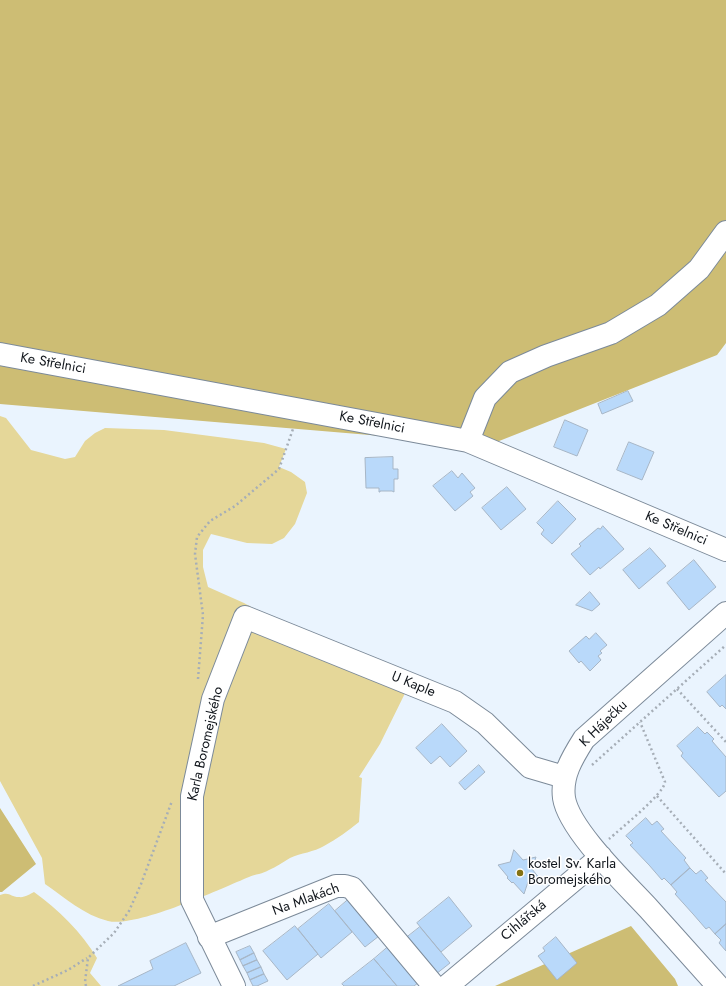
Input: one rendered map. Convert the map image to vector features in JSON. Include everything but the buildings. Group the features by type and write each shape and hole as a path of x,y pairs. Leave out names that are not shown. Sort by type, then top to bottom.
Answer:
{"street":[{"path":"468,441 485,398 510,372 546,356 611,333 658,305 699,269 726,232"},
{"name":"Ke Střelnici","path":"0,354 468,441 726,550"},
{"name":"K Háječku","path":"718,986 604,849 580,832 564,799 564,778 570,761 584,739 726,613"},
{"name":"U Kaple","path":"245,617 455,702 485,723 530,767 564,778"},
{"name":"Karla Boromejského","path":"234,986 192,900 192,796 213,699 245,617"},
{"name":"Cihlářská","path":"447,986 604,849"},
{"name":"Na Mlakách","path":"209,937 336,886 345,886 352,888 434,986"}],"path":[{"path":"198,684 203,614 195,554 197,537 210,521 235,506 279,469 300,409"},
{"path":"589,768 726,645"},
{"path":"677,689 725,739"},
{"path":"604,849 664,787 665,782 640,722"},
{"path":"656,796 726,874"},
{"path":"33,986 68,970 88,958 114,934 129,911 141,884 172,799"},
{"path":"86,986 85,982 88,958"}],"shaded area":[{"path":"0,0 726,0 726,343 717,355 489,445 0,404"},
{"path":"0,416 6,418 31,450 65,459 75,457 85,441 95,433 105,428 164,430 264,443 286,449 279,467 291,472 305,482 307,493 295,524 284,538 272,544 247,543 211,534 203,550 203,567 208,587 244,603 278,622 414,675 380,744 359,777 362,778 359,822 338,838 320,848 290,858 267,871 251,876 199,898 138,919 121,922 108,921 91,915 75,906 45,884 42,858 0,781"},
{"path":"0,808 36,864 2,892 0,892"},
{"path":"34,892 69,922 91,949 97,958 90,973 101,986 0,986 0,895 8,894 21,897 27,896"},
{"path":"631,926 675,979 678,986 495,986"}],"place":[{"name":"kostel Sv. Karla Boromejského","path":"520,873"}]}
